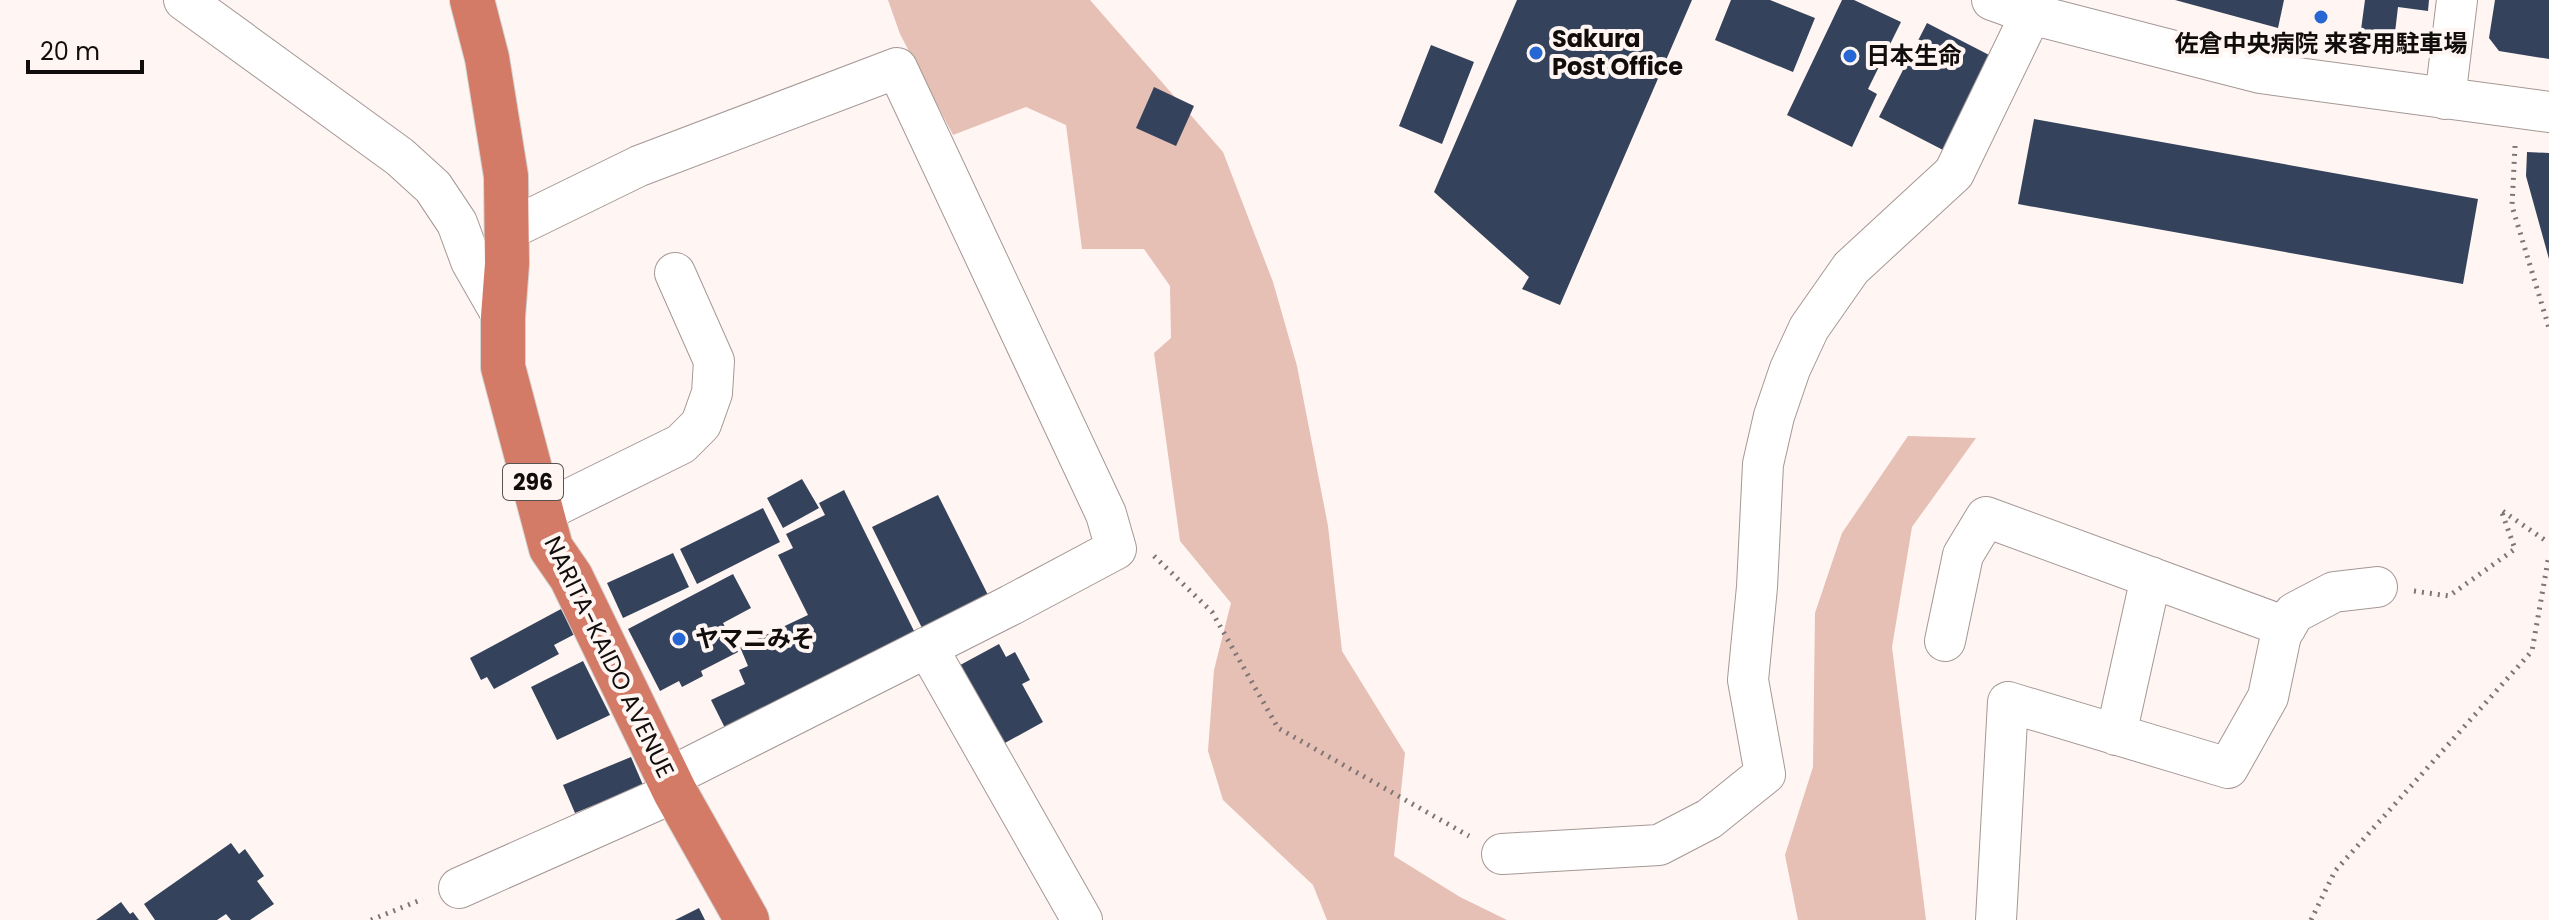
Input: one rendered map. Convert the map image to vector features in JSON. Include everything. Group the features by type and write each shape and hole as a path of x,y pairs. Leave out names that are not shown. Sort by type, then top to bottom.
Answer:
{"highway":[{"name":"NARITA-KAIDO AVENUE","path":"472,0 487,58 506,176 503,367 551,548 571,577 672,783 747,920"}],"street":[{"path":"184,0 400,157 433,187 457,223 471,261 503,317"},
{"path":"1992,0 2031,14 2260,73 2534,110"},
{"path":"2445,99 2457,0"},
{"path":"1502,854 1659,845 1709,819 1765,774 1748,680 1757,587 1763,464 1774,416 1790,369 1809,328 1851,268 1954,173 2031,14"},
{"path":"459,888 672,783 702,761 1116,549 1106,514 897,68 639,166 506,231"},
{"path":"541,513 681,444 701,424 712,393 714,361 675,273"},
{"path":"1945,641 1963,555 1986,517 2286,627"},
{"path":"2116,735 2151,577"},
{"path":"1996,920 2008,702 2228,768 2268,697 2281,635 2294,613 2334,592 2377,587"},
{"path":"927,647 1082,920"}],"path":[{"path":"2534,110 2512,206 2549,328"},
{"path":"2377,587 2449,596 2515,549 2501,510 2549,543"},
{"path":"1116,549 1149,551 1212,612 1278,728 1502,854"},
{"path":"2311,920 2335,871 2532,651 2549,555"},
{"path":"371,920 414,901 459,888"}],"shaded area":[{"path":"888,0 1090,0 1223,152 1273,282 1297,366 1328,526 1342,651 1405,753 1394,856 1460,897 1507,920 1327,920 1313,885 1223,800 1208,751 1214,670 1231,603 1180,541 1154,353 1171,338 1170,286 1144,249 1082,249 1066,125 1026,107 953,135 900,34"},
{"path":"1908,436 1976,438 1912,527 1892,647 1926,920 1798,920 1785,855 1813,767 1815,613 1842,533"}],"building":[{"path":"1517,0 1692,0 1560,305 1522,289 1529,277 1434,192"},
{"path":"1731,0 1770,0 1815,18 1793,72 1715,40"},
{"name":"日本生命","path":"1842,0 1854,0 1901,22 1868,89 1877,94 1852,147 1787,115"},
{"path":"2175,0 2284,0 2278,28"},
{"path":"2365,0 2429,0 2428,11 2398,7 2394,41 2360,37"},
{"path":"2495,0 2549,0 2549,59 2499,51 2489,38"},
{"path":"1927,23 1993,57 1945,151 1879,117"},
{"path":"1431,45 1474,62 1442,144 1399,126"},
{"path":"1154,87 1194,106 1176,146 1136,128"},
{"path":"2034,119 2478,199 2463,284 2018,204"},
{"path":"2527,152 2549,153 2549,259 2526,176"},
{"path":"802,479 819,508 783,528 767,498"},
{"path":"844,490 918,639 727,732 711,700 745,684 739,670 748,666 740,647 808,615 778,555 793,548 786,534 825,515 819,503"},
{"path":"938,495 990,599 924,632 872,527"},
{"path":"763,508 780,542 697,584 680,549"},
{"path":"673,553 689,587 623,618 607,583"},
{"path":"733,574 751,608 723,623 738,652 701,671 703,676 682,687 679,681 660,691 628,629"},
{"path":"561,609 575,634 554,645 559,654 494,689 487,677 481,680 470,658"},
{"path":"999,644 1006,657 1015,652 1030,680 1022,684 1043,722 994,749 951,670"},
{"path":"583,661 610,715 557,740 531,687"},
{"path":"631,757 643,785 575,813 563,785"},
{"path":"231,843 239,854 245,849 264,876 257,881 274,904 250,920 231,920 226,914 217,920 155,920 144,904"},
{"path":"121,902 139,920 96,920"},
{"path":"699,908 705,920 675,920"}],"place":[{"name":"佐倉中央病院 来客用駐車場","path":"2321,17"},
{"name":"Sakura Post Office","path":"1536,53"},
{"name":"日本生命","path":"1850,56"},
{"name":"ヤマニみそ","path":"679,639"}]}
